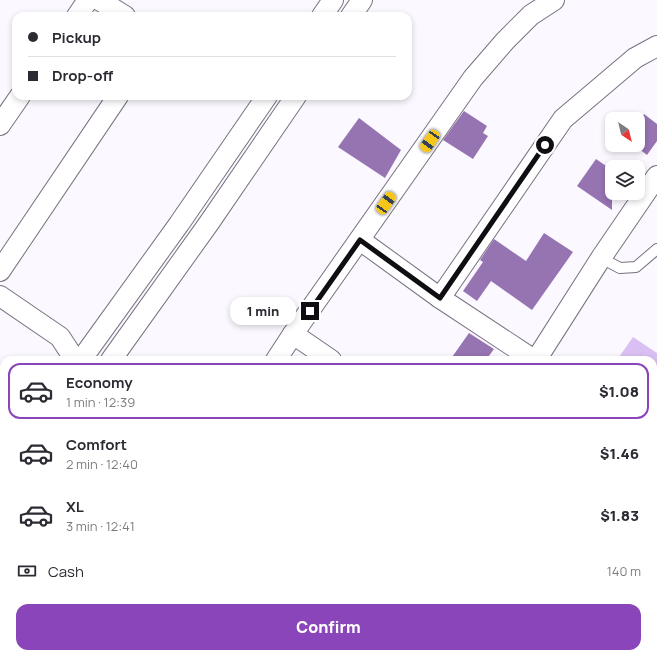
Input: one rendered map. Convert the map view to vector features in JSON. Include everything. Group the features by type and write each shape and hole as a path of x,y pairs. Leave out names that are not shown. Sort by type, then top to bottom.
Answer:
{"street":[{"path":"80,12 88,0"},
{"path":"98,0 118,12"},
{"path":"325,12 333,0"},
{"path":"354,12 362,0"},
{"path":"279,356 473,78 505,41 531,15 554,0"},
{"path":"440,298 563,119 635,58 657,46"},
{"path":"0,125 17,100"},
{"path":"0,272 115,100"},
{"path":"84,356 179,224 264,100"},
{"path":"118,356 293,100"},
{"path":"538,356 601,258 654,188"},
{"path":"360,240 440,298 529,356"},
{"path":"0,296 60,337 72,356"},
{"path":"293,334 325,356"},
{"path":"60,337 95,340 115,356"}],"lane":[{"path":"601,258 620,268 636,267 657,249"}],"shaded area":[{"path":"633,337 657,353 657,356 620,356"}],"building":[{"path":"464,111 487,126 483,133 488,136 473,159 443,140"},
{"path":"645,115 657,124 657,141 647,155 643,152 645,152"},
{"path":"359,118 401,150 385,178 338,147"},
{"path":"596,159 605,165 605,200 612,200 612,210 577,186"},
{"path":"544,233 573,252 532,310 491,281 477,301 463,291 483,262 480,260 494,239 526,261"},
{"path":"469,333 494,349 489,356 453,356"}],"route":[{"path":"310,311 360,240 440,298 545,145"}]}
